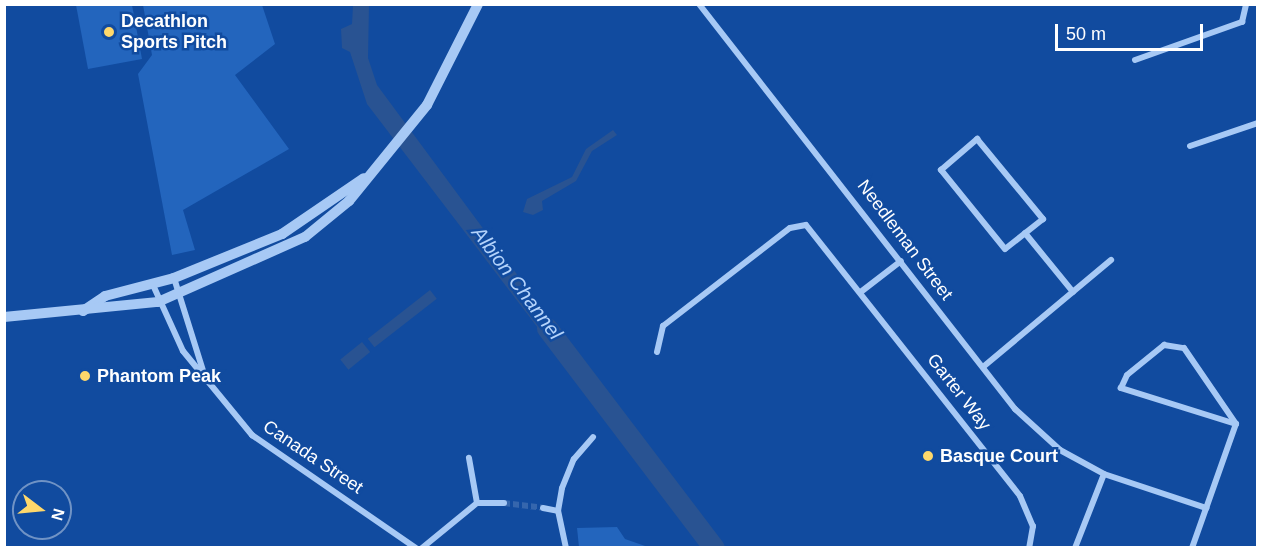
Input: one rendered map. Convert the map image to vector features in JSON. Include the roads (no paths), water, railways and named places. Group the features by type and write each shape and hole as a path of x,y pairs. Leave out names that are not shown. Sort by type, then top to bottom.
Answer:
{"street":[{"path":"4,317 158,302 180,295 305,237 349,201 427,105 478,4"},
{"name":"Needleman Street","path":"699,4 1015,409 1060,450 1104,474 1206,508"},
{"path":"1135,60 1242,22 1246,4"},
{"path":"1190,146 1257,123"},
{"path":"977,139 1043,219 1025,233 1005,249 941,170 977,139"},
{"path":"83,311 105,296 174,278 282,234 372,173"},
{"name":"Garter Way","path":"657,352 663,326 797,224 818,235 1020,496 1033,526 1029,548"},
{"path":"1025,233 1073,292"},
{"path":"983,367 1111,260"},
{"path":"862,291 901,261"},
{"name":"Canada Street","path":"174,278 205,377"},
{"name":"Canada Street","path":"153,285 158,302 176,339 252,435 416,548"},
{"path":"1164,345 1185,348 1236,424 1121,388 1127,375 1164,345"},
{"path":"1192,548 1236,424"},
{"path":"566,548 558,511 574,459 593,437"},
{"path":"469,458 477,503"},
{"path":"1075,548 1104,474"},
{"path":"422,548 477,503 504,503"},
{"path":"543,508 558,511"}],"water":[{"path":"353,5 369,5 368,58 377,85 570,346 557,353 367,104 350,52 342,48 341,29 352,24"},
{"path":"613,130 617,135 592,151 576,181 542,201 543,210 533,215 523,212 527,199 572,177 586,149"},
{"path":"430,290 437,299 375,347 368,339"},
{"path":"362,342 370,352 348,370 340,360"}],"waterway":[{"name":"Albion Channel","path":"547,328 714,548"}],"tunnel":[{"path":"504,503 543,508"}],"place":[{"name":"Decathlon Sports Pitch","path":"109,32"},
{"name":"Phantom Peak","path":"85,376"},
{"name":"Basque Court","path":"928,456"}]}
